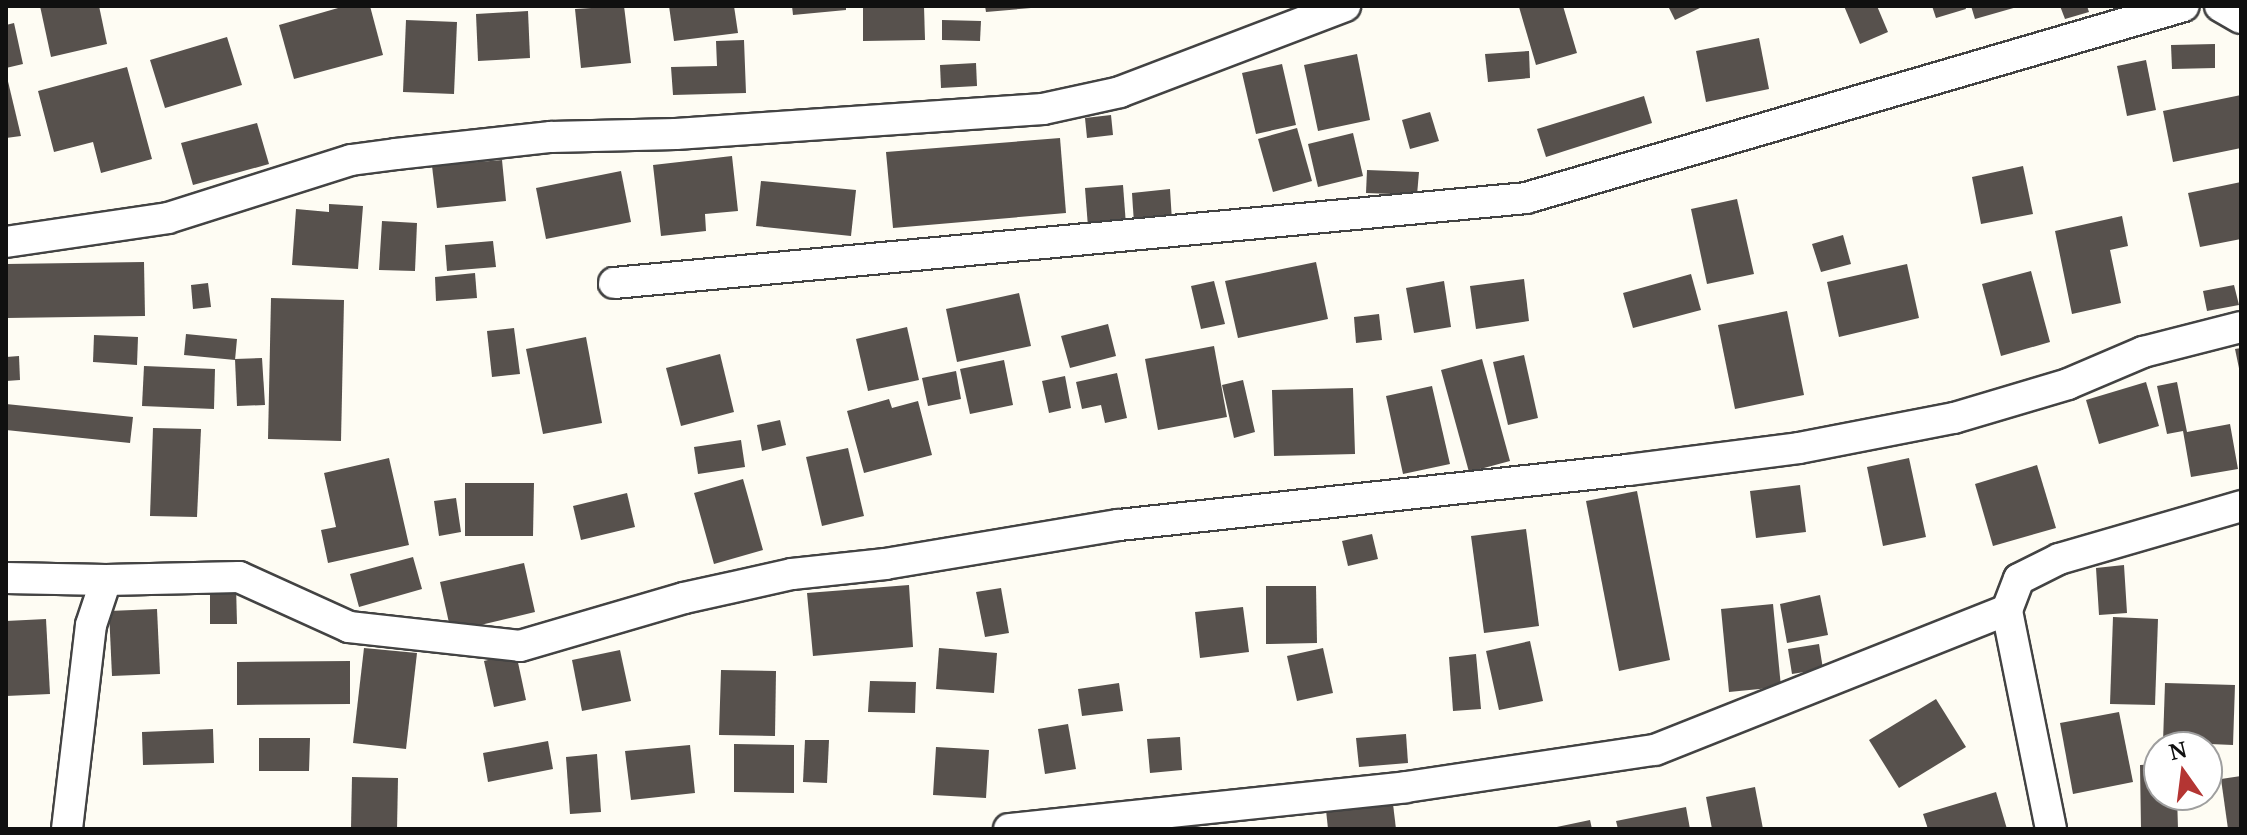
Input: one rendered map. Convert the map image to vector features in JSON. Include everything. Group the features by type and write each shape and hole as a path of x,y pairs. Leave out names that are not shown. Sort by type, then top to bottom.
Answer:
{"street":[{"path":"6,242 168,218 351,160 396,154 551,137 676,134 1043,109 1120,92 1345,6"},
{"path":"614,283 1526,198 2184,6"},
{"path":"2220,6 2241,18"},
{"path":"6,578 106,580 239,577 349,627 520,646 684,598 792,574 885,564 1119,525 1628,470 1799,448 1954,418 2068,384 2143,352 2241,327"},
{"path":"2051,829 2007,610 2019,579 2059,559 2241,506"},
{"path":"67,829 91,625 106,580"},
{"path":"1009,829 1406,787 1655,750 2007,610"}],"building":[{"path":"40,6 99,6 107,44 51,57"},
{"path":"345,6 370,6 383,55 294,79 279,25"},
{"path":"624,6 631,63 581,68 575,9"},
{"path":"669,6 734,6 738,33 674,41"},
{"path":"792,6 846,6 846,10 793,15"},
{"path":"863,6 924,6 925,40 863,41"},
{"path":"985,6 1031,6 1031,8 986,12"},
{"path":"1563,6 1577,53 1536,65 1519,7"},
{"path":"1668,6 1704,6 1675,20"},
{"path":"1844,6 1877,6 1888,32 1860,44"},
{"path":"1932,6 1965,6 1966,9 1936,18"},
{"path":"1971,6 2016,6 2017,7 1975,19"},
{"path":"2060,6 2087,6 2089,12 2065,19"},
{"path":"528,11 530,58 478,61 476,14"},
{"path":"406,20 457,22 454,94 403,92"},
{"path":"942,20 981,21 980,41 942,40"},
{"path":"14,23 23,64 6,68 6,25"},
{"path":"227,37 242,85 165,108 150,60"},
{"path":"1759,38 1769,89 1706,102 1696,51"},
{"path":"744,40 746,93 673,95 671,67 717,66 716,41"},
{"path":"2215,44 2215,68 2172,69 2171,45"},
{"path":"1529,51 1530,78 1488,82 1485,54"},
{"path":"1357,54 1370,120 1318,131 1304,65"},
{"path":"2146,60 2156,110 2127,116 2117,66"},
{"path":"976,63 977,86 941,88 940,65"},
{"path":"1282,64 1296,125 1256,134 1242,73"},
{"path":"127,67 152,159 101,173 93,142 54,152 38,91"},
{"path":"6,73 21,136 6,138"},
{"path":"2241,95 2241,148 2173,162 2163,111"},
{"path":"1644,96 1652,123 1546,157 1537,129"},
{"path":"1430,112 1439,141 1410,149 1402,120"},
{"path":"1111,115 1113,135 1087,138 1085,118"},
{"path":"257,123 269,164 193,185 181,143"},
{"path":"1297,128 1312,181 1273,192 1258,139"},
{"path":"1353,133 1363,176 1318,187 1308,144"},
{"path":"1060,138 1066,213 893,228 886,152"},
{"path":"732,156 738,211 705,214 706,231 661,236 653,165"},
{"path":"502,160 506,201 437,208 432,166"},
{"path":"2023,166 2033,214 1981,224 1972,177"},
{"path":"1367,170 1419,172 1417,195 1366,193"},
{"path":"621,171 631,222 546,239 536,188"},
{"path":"761,181 856,190 851,236 756,226"},
{"path":"2241,182 2241,239 2200,247 2188,193"},
{"path":"1123,185 1126,225 1088,227 1085,188"},
{"path":"1170,189 1172,221 1134,224 1132,193"},
{"path":"1737,199 1754,274 1707,284 1691,209"},
{"path":"329,204 363,206 358,269 292,265 296,209 329,212"},
{"path":"2122,216 2128,246 2110,250 2121,303 2072,314 2055,231"},
{"path":"382,221 417,223 415,271 379,270"},
{"path":"1843,235 1851,264 1821,272 1812,244"},
{"path":"493,241 496,267 447,271 445,245"},
{"path":"144,262 145,316 6,318 6,264"},
{"path":"1316,262 1328,319 1238,338 1225,281"},
{"path":"1907,264 1919,318 1839,337 1827,282"},
{"path":"2031,271 2050,342 2001,356 1982,284"},
{"path":"475,273 477,298 436,301 435,277"},
{"path":"1691,274 1701,310 1633,328 1623,293"},
{"path":"1524,279 1529,321 1476,329 1470,286"},
{"path":"1214,281 1225,324 1201,329 1191,286"},
{"path":"1444,281 1451,327 1414,333 1406,288"},
{"path":"208,283 211,307 193,309 191,285"},
{"path":"2234,285 2239,305 2207,311 2203,291"},
{"path":"1019,293 1031,346 957,362 946,309"},
{"path":"271,298 344,300 341,441 268,439"},
{"path":"1787,311 1804,395 1735,409 1718,325"},
{"path":"1379,314 1382,340 1356,343 1354,317"},
{"path":"1108,324 1116,356 1070,368 1061,336"},
{"path":"907,327 919,380 868,391 856,339"},
{"path":"514,328 520,374 492,377 487,331"},
{"path":"186,334 237,339 235,360 184,355"},
{"path":"94,335 138,337 137,365 93,362"},
{"path":"586,337 602,423 543,434 526,349"},
{"path":"1214,346 1227,417 1158,430 1145,359"},
{"path":"2241,348 2241,373 2240,373 2235,349"},
{"path":"720,354 734,412 681,426 666,368"},
{"path":"1524,355 1538,418 1508,425 1493,362"},
{"path":"19,356 20,380 6,381 6,357"},
{"path":"262,358 265,405 237,406 235,359"},
{"path":"1482,359 1510,461 1469,472 1441,370"},
{"path":"1004,360 1013,405 970,414 960,369"},
{"path":"144,366 215,369 214,409 142,406"},
{"path":"956,371 961,399 928,406 922,378"},
{"path":"1117,373 1127,418 1105,423 1101,405 1082,409 1076,382"},
{"path":"1065,376 1071,408 1049,413 1042,381"},
{"path":"1243,380 1255,432 1234,438 1222,385"},
{"path":"2146,382 2159,426 2099,444 2086,400"},
{"path":"2177,382 2187,432 2230,424 2238,469 2191,477 2183,431 2167,434 2157,386"},
{"path":"1432,386 1450,464 1403,474 1386,396"},
{"path":"1353,388 1355,454 1274,456 1272,390"},
{"path":"889,399 892,408 918,401 932,455 864,473 847,411"},
{"path":"6,404 133,417 130,443 6,430"},
{"path":"780,420 786,445 762,451 757,425"},
{"path":"153,428 201,429 197,517 150,516"},
{"path":"741,440 745,467 698,474 694,447"},
{"path":"848,448 864,516 822,526 806,457"},
{"path":"389,458 409,545 328,563 321,530 336,527 324,473"},
{"path":"1909,458 1926,537 1883,546 1867,467"},
{"path":"2037,465 2056,528 1993,546 1975,484"},
{"path":"743,479 763,550 714,564 694,493"},
{"path":"465,483 534,483 533,536 465,536"},
{"path":"1800,485 1806,532 1756,538 1750,491"},
{"path":"1637,491 1670,660 1619,671 1586,501"},
{"path":"627,493 635,527 581,540 573,506"},
{"path":"456,498 461,532 439,536 434,501"},
{"path":"1526,529 1539,626 1484,633 1471,536"},
{"path":"1372,534 1378,559 1348,566 1342,541"},
{"path":"413,557 422,589 359,607 350,574"},
{"path":"524,563 535,612 451,632 440,582"},
{"path":"2124,565 2127,613 2099,615 2096,568"},
{"path":"210,585 236,585 237,624 210,624"},
{"path":"909,585 913,647 813,656 807,593"},
{"path":"1266,586 1316,586 1317,643 1266,644"},
{"path":"1001,588 1009,633 985,637 976,592"},
{"path":"1820,595 1828,635 1787,643 1780,604"},
{"path":"1773,604 1781,687 1729,692 1721,609"},
{"path":"1243,607 1249,652 1200,658 1195,612"},
{"path":"157,609 160,674 112,676 109,611"},
{"path":"2113,617 2158,619 2155,705 2110,704"},
{"path":"46,619 50,694 6,696 6,621"},
{"path":"1530,641 1543,701 1499,710 1486,651"},
{"path":"1819,644 1823,669 1792,674 1788,649"},
{"path":"364,648 417,653 406,749 353,743"},
{"path":"939,648 997,653 994,693 936,689"},
{"path":"1323,648 1333,693 1297,701 1287,656"},
{"path":"620,650 631,701 582,711 572,660"},
{"path":"516,653 526,700 494,707 484,661"},
{"path":"1476,654 1481,709 1453,711 1449,657"},
{"path":"350,661 350,704 237,705 237,662"},
{"path":"721,670 776,671 775,736 719,735"},
{"path":"870,681 916,682 915,713 868,712"},
{"path":"1119,683 1123,711 1082,716 1078,689"},
{"path":"2165,683 2235,685 2233,745 2223,745 2223,731 2163,731"},
{"path":"1936,699 1966,747 1899,788 1869,740"},
{"path":"2119,712 2133,782 2073,794 2060,723"},
{"path":"1068,724 1076,769 1045,774 1038,729"},
{"path":"213,729 214,763 143,765 142,732"},
{"path":"1406,734 1408,763 1359,767 1356,738"},
{"path":"1180,737 1182,770 1150,773 1147,739"},
{"path":"259,738 310,738 309,771 259,771"},
{"path":"805,740 829,740 827,783 803,782"},
{"path":"548,741 553,769 488,782 483,753"},
{"path":"734,744 794,745 794,793 734,792"},
{"path":"690,745 695,793 631,800 625,751"},
{"path":"936,747 989,750 986,798 933,795"},
{"path":"597,754 601,812 570,814 566,757"},
{"path":"2140,765 2143,765 2143,811 2177,811 2178,829 2141,829"},
{"path":"2241,776 2241,829 2228,829 2223,779"},
{"path":"352,777 398,778 397,829 351,828"},
{"path":"1755,787 1763,829 1712,829 1706,797"},
{"path":"1996,792 2007,829 1928,829 1923,814"},
{"path":"1393,804 1396,829 1328,829 1326,810"},
{"path":"1686,807 1690,829 1618,829 1616,821"},
{"path":"1590,820 1592,829 1552,829 1552,828"}]}
